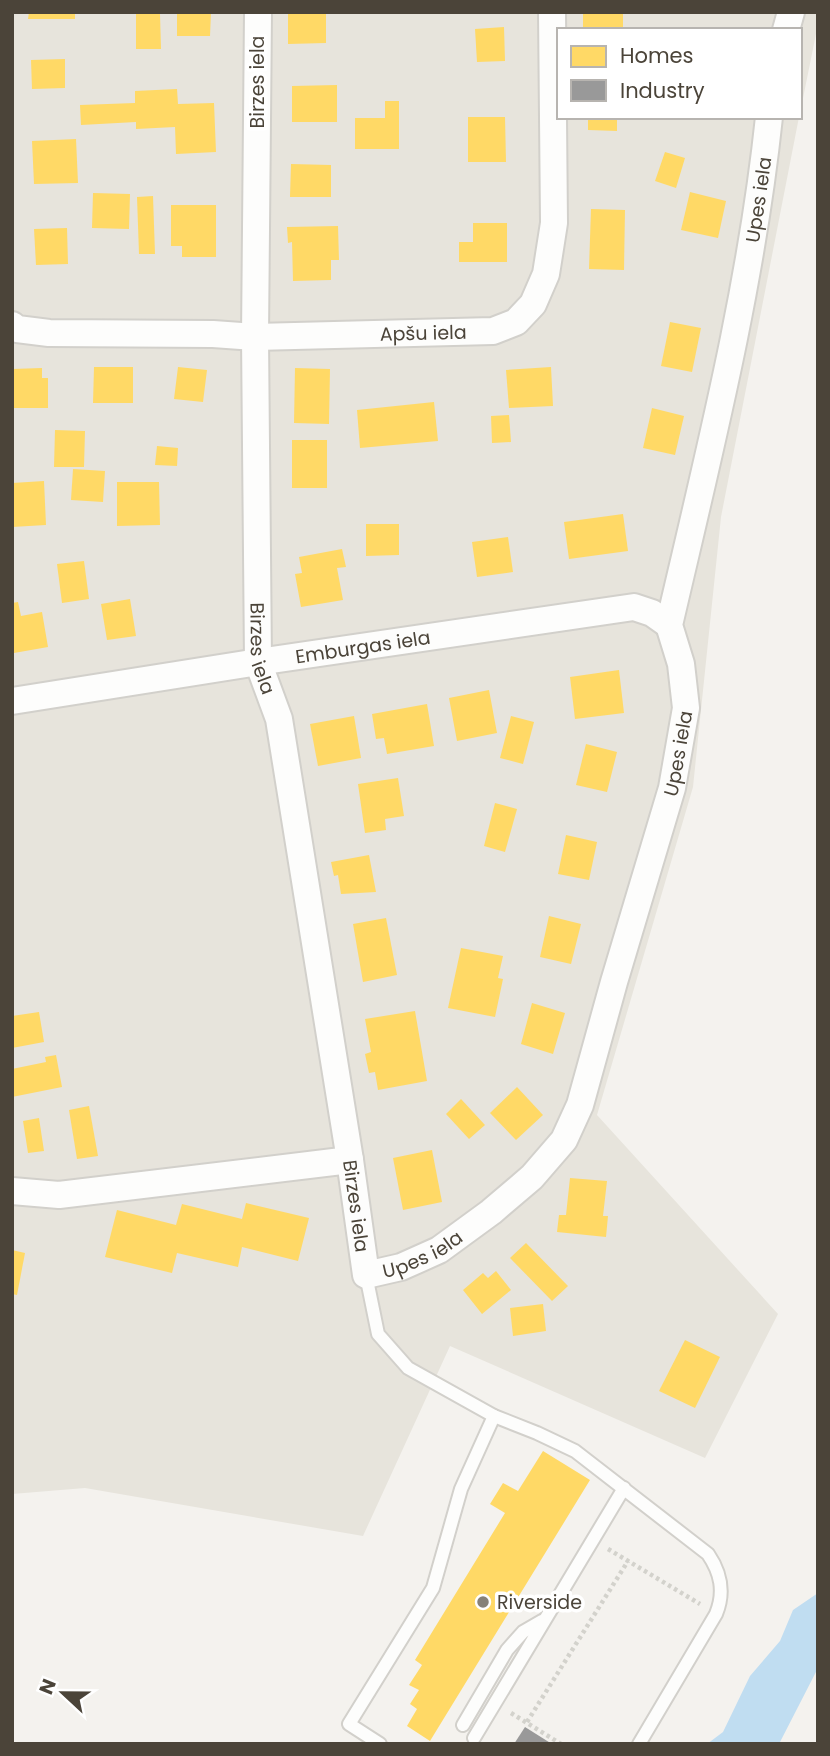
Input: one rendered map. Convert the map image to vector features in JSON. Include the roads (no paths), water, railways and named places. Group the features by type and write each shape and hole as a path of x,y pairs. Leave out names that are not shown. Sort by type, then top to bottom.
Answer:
{"street":[{"name":"Birzes iela","path":"258,12 255,337 258,662 279,719 366,1275"},
{"name":"Apšu iela","path":"12,325 17,329 49,333 214,334 255,337 492,331 516,321 533,304 545,274 554,223 552,12"},
{"name":"Upes iela","path":"366,1275 401,1268 439,1250 491,1212 532,1177 564,1140 580,1105 672,788 686,709 681,664 669,625 744,293 762,183 769,119"},
{"name":"Emburgas iela","path":"12,701 634,607 652,613 669,625"},
{"path":"12,1191 59,1195 350,1160"}],"lane":[{"path":"366,1275 378,1334 408,1368 494,1416 575,1451 708,1554 719,1570 721,1591 716,1614 639,1744"},
{"path":"380,1744 349,1724 433,1588 461,1489 494,1416"},
{"path":"474,1738 624,1488"},
{"path":"463,1725 507,1650 523,1632 545,1619"}],"water":[{"path":"818,1593 818,1668 779,1744 707,1744 723,1732 750,1676 780,1641 793,1610"}],"place":[{"name":"Riverside","path":"483,1602"}]}
